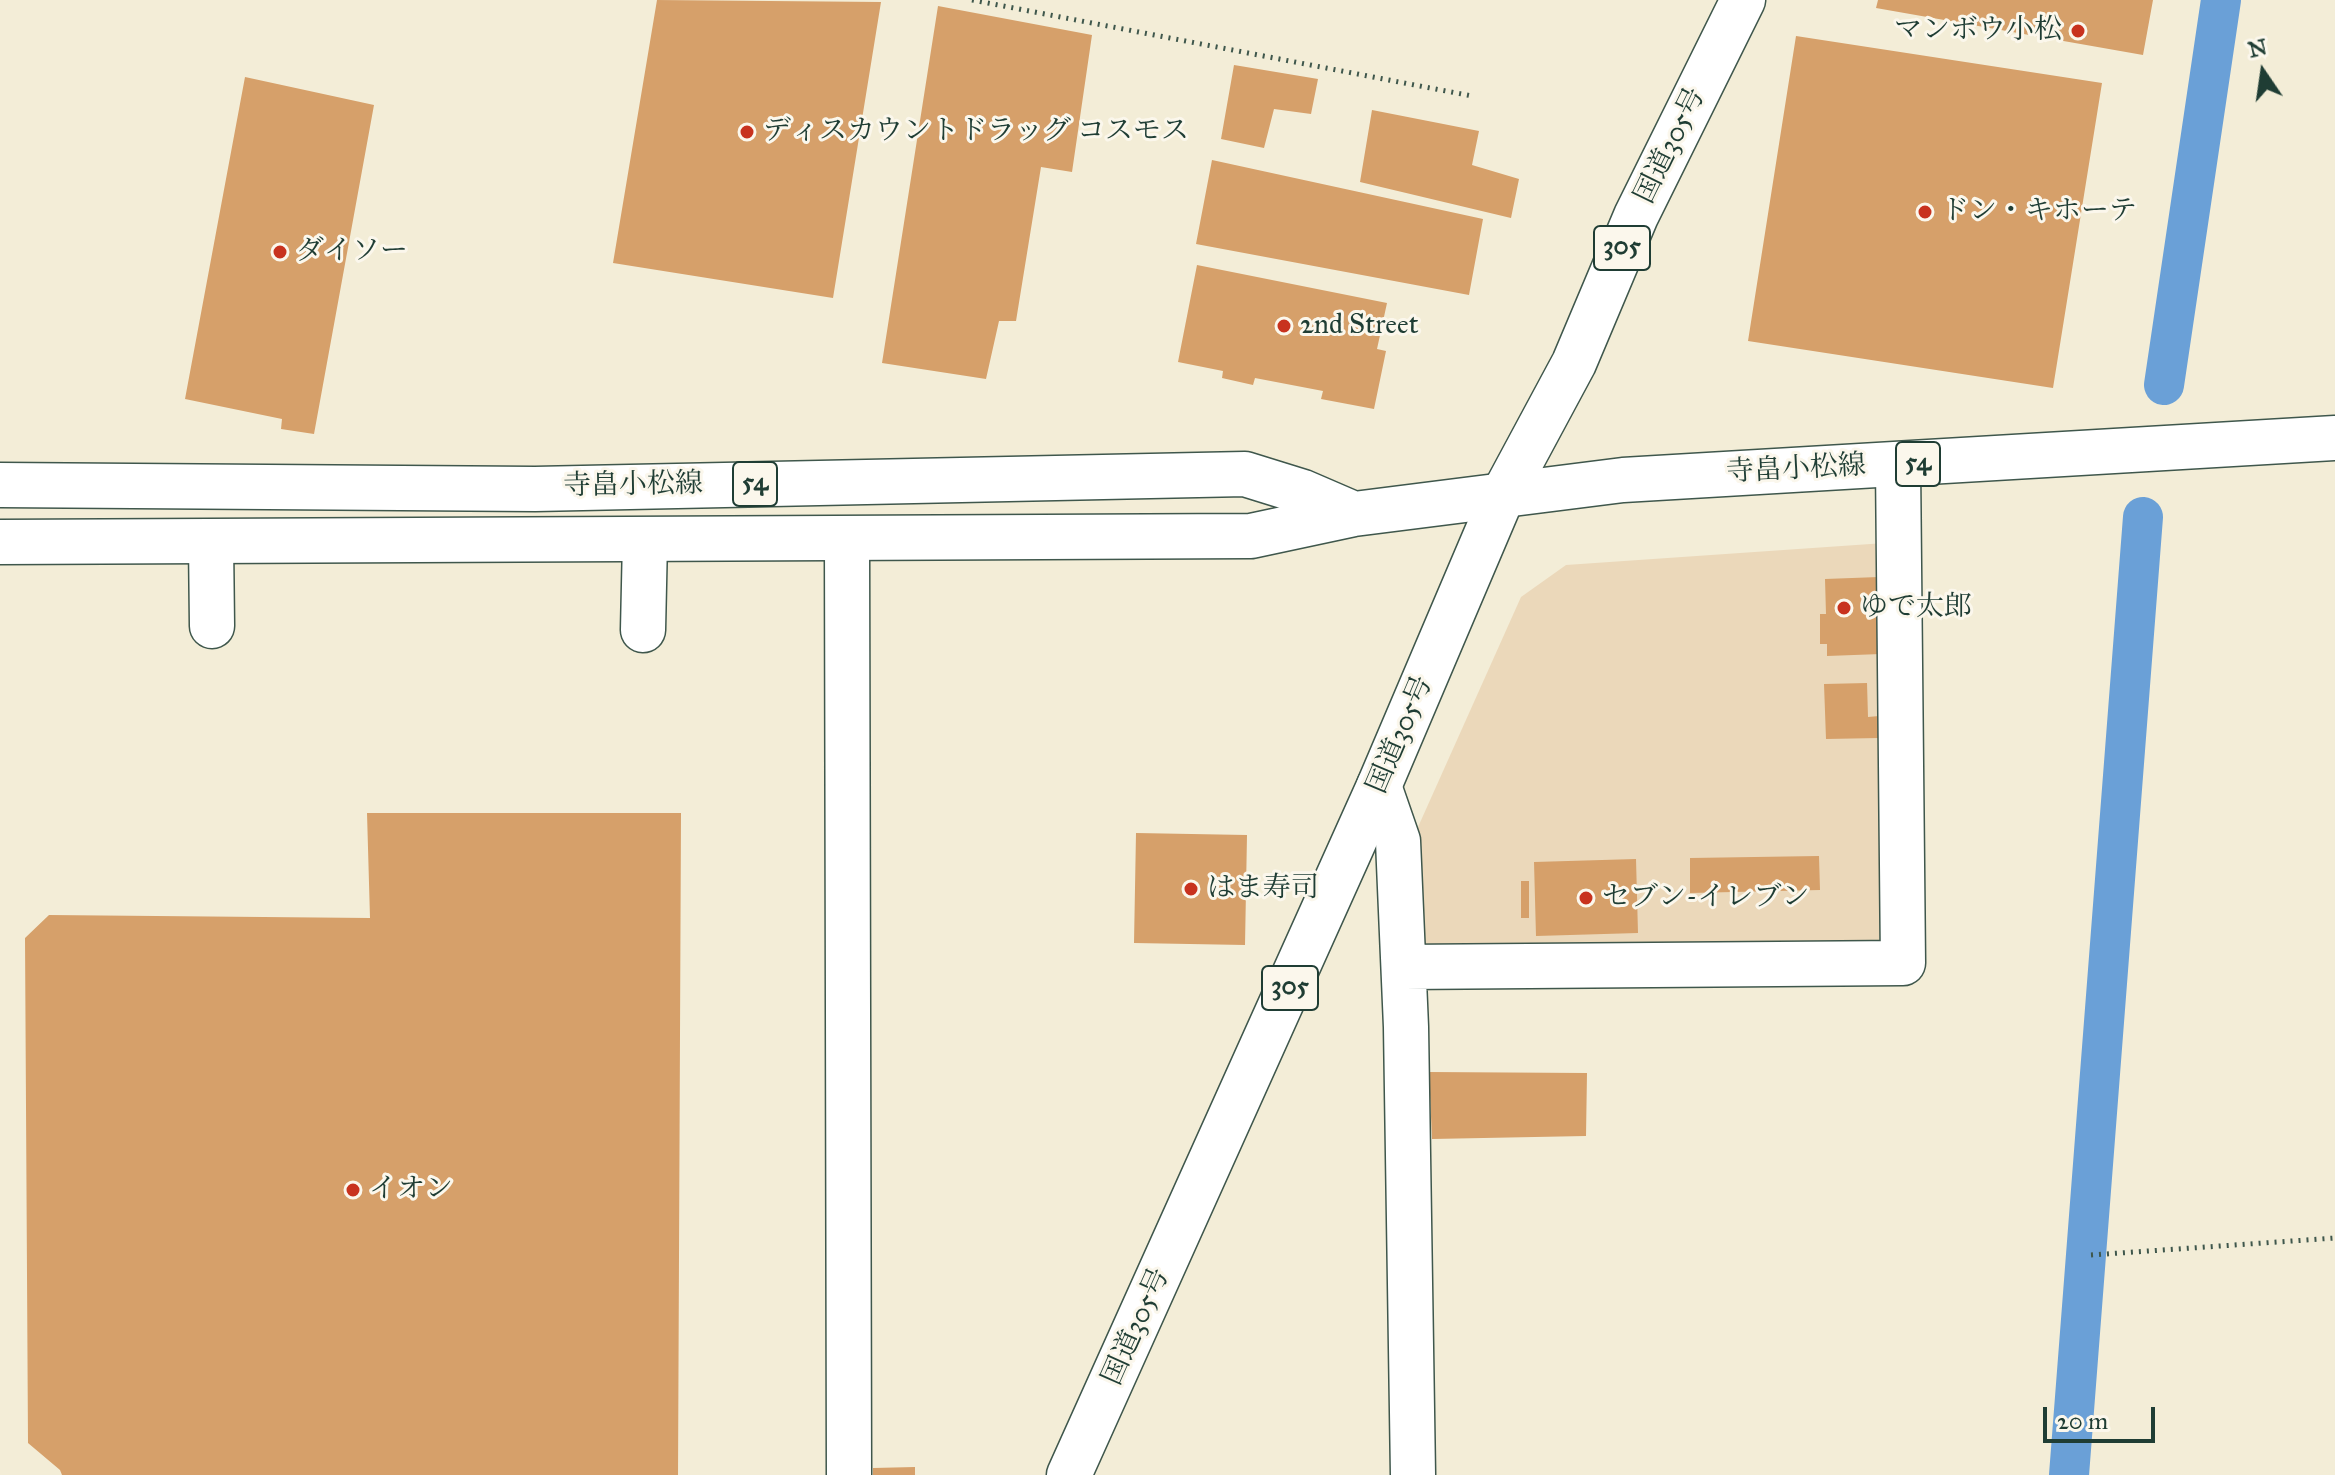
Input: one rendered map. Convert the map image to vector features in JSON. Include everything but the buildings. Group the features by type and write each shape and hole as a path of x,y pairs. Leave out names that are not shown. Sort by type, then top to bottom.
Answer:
{"main road":[{"name":"国道305号","path":"1069,1475 1379,786 1502,497 1574,363 1636,216 1743,0"},
{"name":"寺畠小松線","path":"0,542 1251,536 1354,514 1623,480 2335,438"},
{"path":"1404,967 1903,963 1898,465"},
{"name":"寺畠小松線","path":"0,485 535,489 1245,474 1303,492 1354,514"},
{"path":"643,630 645,540"},
{"path":"847,540 849,1475"},
{"path":"211,542 212,626"},
{"path":"1379,786 1398,841 1404,967 1413,1475"}],"path":[{"path":"972,0 1472,96"},
{"path":"2091,1255 2335,1238"}],"shaded area":[{"path":"1885,543 1888,932 1869,952 1419,955 1414,836 1521,597 1566,565"}],"waterway":[{"path":"2164,385 2221,0"},
{"path":"2069,1475 2143,517"}],"place":[{"name":"マンボウ小松","path":"2078,31"},
{"name":"ディスカウントドラッグ コスモス","path":"747,132"},
{"name":"ドン・キホーテ","path":"1925,212"},
{"name":"ダイソー","path":"280,252"},
{"name":"2nd Street","path":"1284,326"},
{"name":"ゆで太郎","path":"1844,608"},
{"name":"はま寿司","path":"1191,889"},
{"name":"セブン-イレブン","path":"1586,898"},
{"name":"イオン","path":"353,1190"}]}
